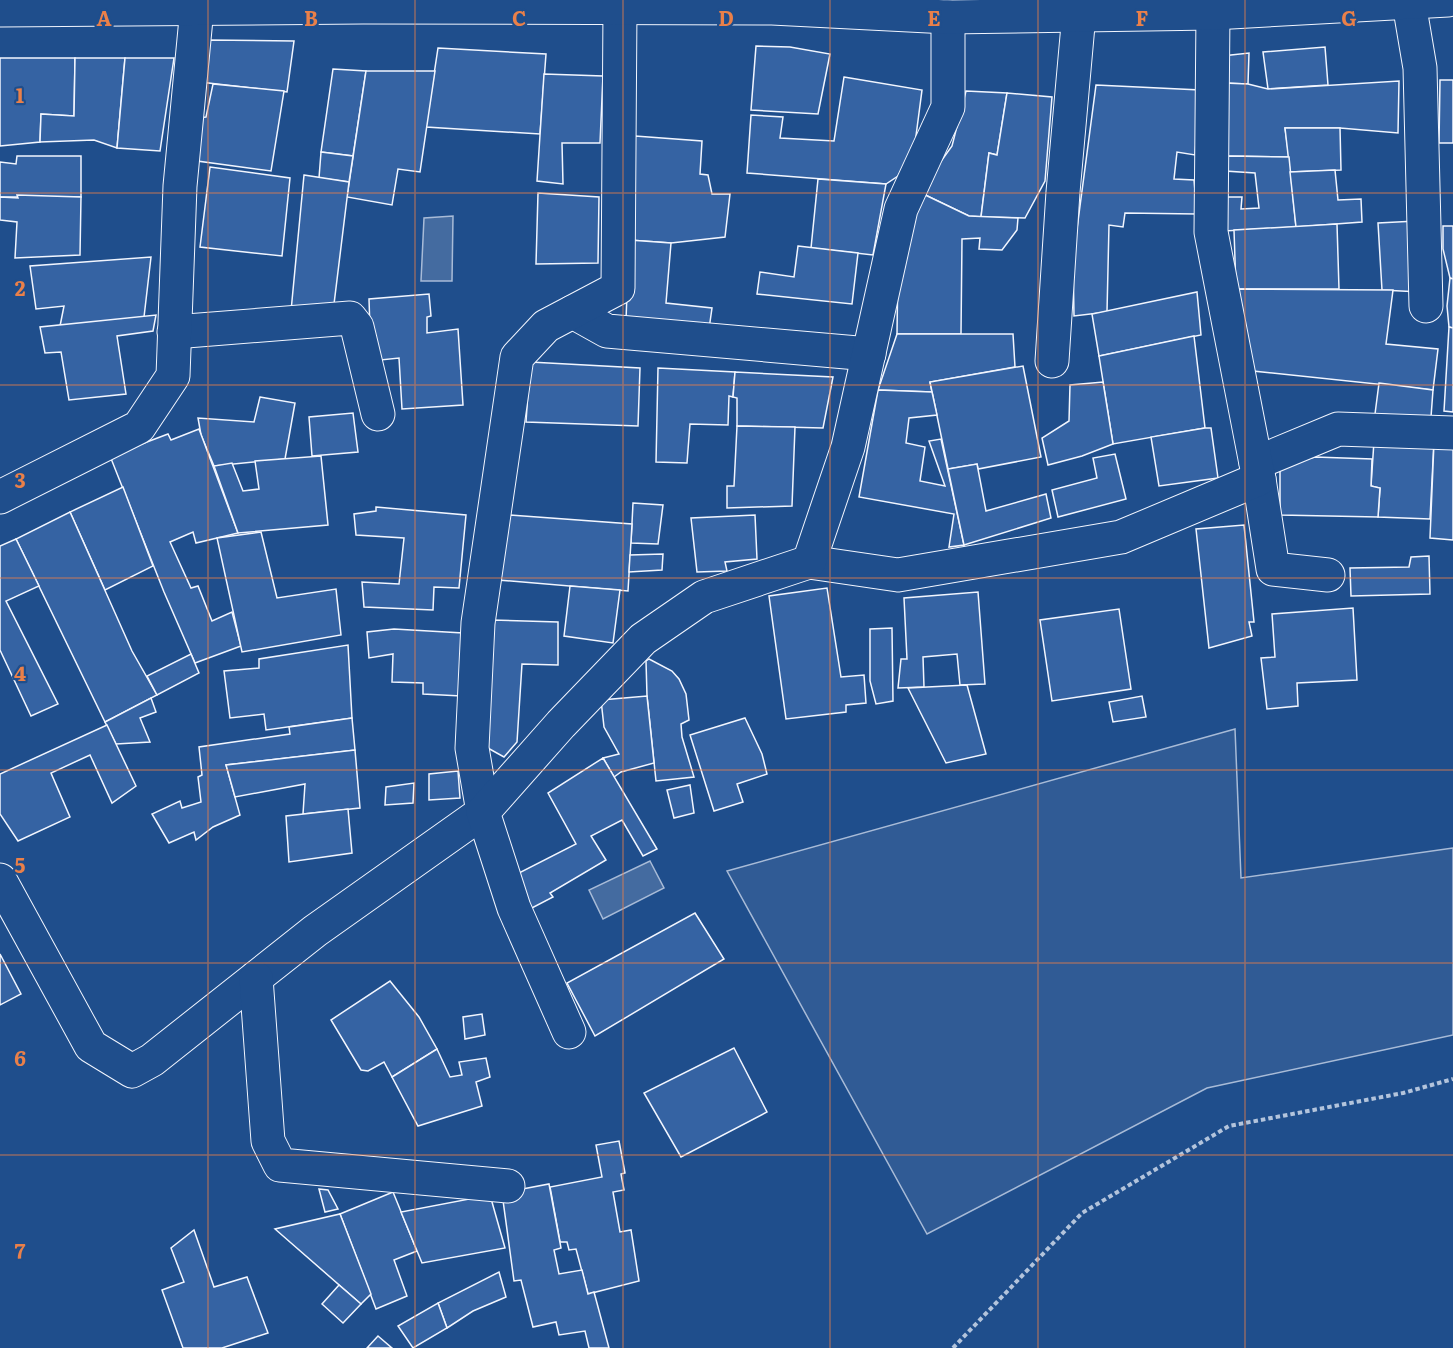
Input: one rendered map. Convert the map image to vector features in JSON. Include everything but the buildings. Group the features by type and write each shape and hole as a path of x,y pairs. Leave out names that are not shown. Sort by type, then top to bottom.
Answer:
{"street":[{"path":"0,10 772,8 948,17 1213,13 1448,0"},
{"path":"1409,3 1420,68 1426,306"},
{"path":"0,497 139,427 173,376 180,186 197,8"},
{"path":"569,1032 513,908 483,812 472,748 478,623 517,357 546,326 618,288 620,8"},
{"path":"1213,13 1211,232 1257,471 1273,569 1328,574"},
{"path":"1052,362 1063,192 1079,14"},
{"path":"809,562 848,447 901,209 948,107 948,17"},
{"path":"573,312 607,331 869,354"},
{"path":"174,332 350,318 357,327 378,414"},
{"path":"0,880 91,1046 132,1071 152,1060 315,931 483,812 561,724 643,639 705,597 809,562 898,575 1121,537 1338,429 1453,433"},
{"path":"256,978 268,1141 280,1165 508,1186"}],"path":[{"path":"953,1348 1082,1213 1229,1126 1403,1093 1453,1079"}],"shaded area":[{"path":"453,216 452,281 421,281 424,218"},
{"path":"1235,729 1241,878 1453,848 1453,1035 1207,1088 927,1234 727,871"},
{"path":"650,861 664,888 603,919 589,890"}]}
